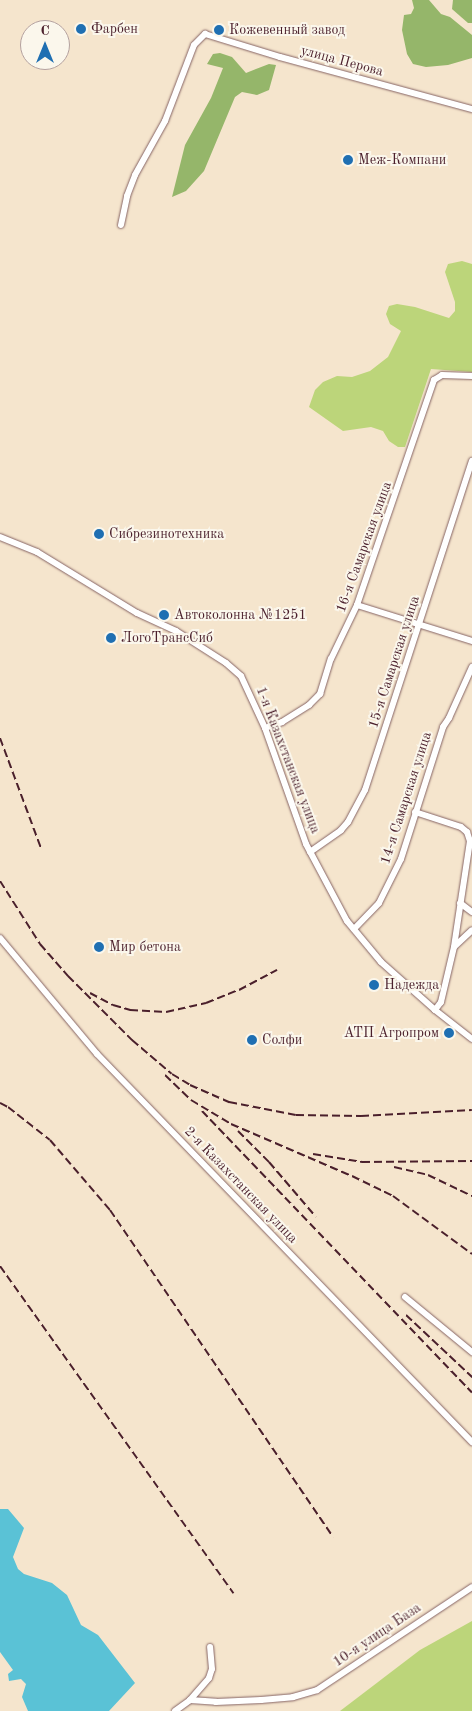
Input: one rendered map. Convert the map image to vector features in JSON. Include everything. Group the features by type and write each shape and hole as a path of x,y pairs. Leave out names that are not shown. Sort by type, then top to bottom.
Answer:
{"street":[{"name":"улица Перова","path":"121,225 127,196 135,175 165,121 194,45 206,34 280,57 472,109"},
{"name":"16-я Самарская улица","path":"265,728 282,722 317,699 331,659 357,605 434,380 442,375 472,376"},
{"name":"15-я Самарская улица","path":"310,852 341,830 348,822 365,790 472,461"},
{"name":"1-я Казахстанская улица","path":"0,537 51,560 137,613 176,630 226,663 247,684 310,852 354,929 381,962 434,1010 472,1039"},
{"path":"357,605 472,641"},
{"name":"14-я Самарская улица","path":"354,929 379,903 392,880 401,859 443,727 450,718 472,667"},
{"path":"415,812 461,827 467,832 470,841 454,947 442,1002 434,1010"},
{"path":"460,903 472,912"},
{"path":"454,947 472,930"},
{"name":"2-я Казахстанская улица","path":"0,938 97,1054 472,1442"},
{"path":"405,1297 472,1352"},
{"name":"10-я улица База","path":"190,1700 224,1702 293,1697 317,1690 472,1587"},
{"path":"175,1711 190,1700 209,1678 212,1657 210,1647"}],"green space":[{"path":"412,0 429,0 441,14 450,17 472,35 472,58 448,65 426,67 413,64 407,54 402,30 404,15 411,14 414,8"},
{"path":"453,0 472,0 472,23 468,23 452,9"},
{"path":"220,53 232,57 246,73 269,64 276,65 269,90 257,95 242,92 235,97 204,171 186,191 172,197 185,145 211,98 223,68 207,64 213,54"},
{"path":"462,261 472,264 472,372 431,369 405,447 398,447 389,441 383,431 371,427 343,431 309,407 315,390 323,382 337,376 352,377 370,371 388,357 401,331 390,324 386,314 389,306 397,304 415,307 449,318 455,311 455,302 445,272 448,264"},
{"path":"472,1621 472,1711 340,1711 420,1650"}],"water":[{"path":"0,1509 8,1509 24,1528 13,1557 18,1569 24,1574 52,1583 67,1595 81,1625 98,1635 135,1683 109,1711 28,1711 22,1697 26,1684 21,1679 9,1681 8,1674 13,1670 0,1652"}],"railway":[{"path":"0,738 41,848"},
{"path":"0,881 40,944 68,976 132,1040 172,1074 190,1085 229,1102 296,1115 361,1116 472,1110"},
{"path":"90,993 113,1005 130,1010 166,1012 206,1003 239,990 277,970"},
{"path":"165,1075 191,1100 231,1124 352,1176 393,1196 472,1254"},
{"path":"0,1103 8,1107 50,1140 110,1210 333,1537"},
{"path":"202,1111 472,1393"},
{"path":"238,1131 269,1162 316,1217"},
{"path":"313,1154 362,1162 472,1161"},
{"path":"394,1167 428,1175 472,1196"},
{"path":"0,1266 233,1593"},
{"path":"406,1315 472,1377"}],"place":[{"name":"Фарбен","path":"81,29"},
{"name":"Кожевенный завод","path":"219,30"},
{"name":"Меж-Компани","path":"348,160"},
{"name":"Сибрезинотехника","path":"99,534"},
{"name":"Автоколонна №1251","path":"164,615"},
{"name":"ЛогоТрансСиб","path":"111,638"},
{"name":"Мир бетона","path":"99,947"},
{"name":"Надежда","path":"374,985"},
{"name":"АТП Агропром","path":"449,1033"},
{"name":"Солфи","path":"252,1040"}]}
